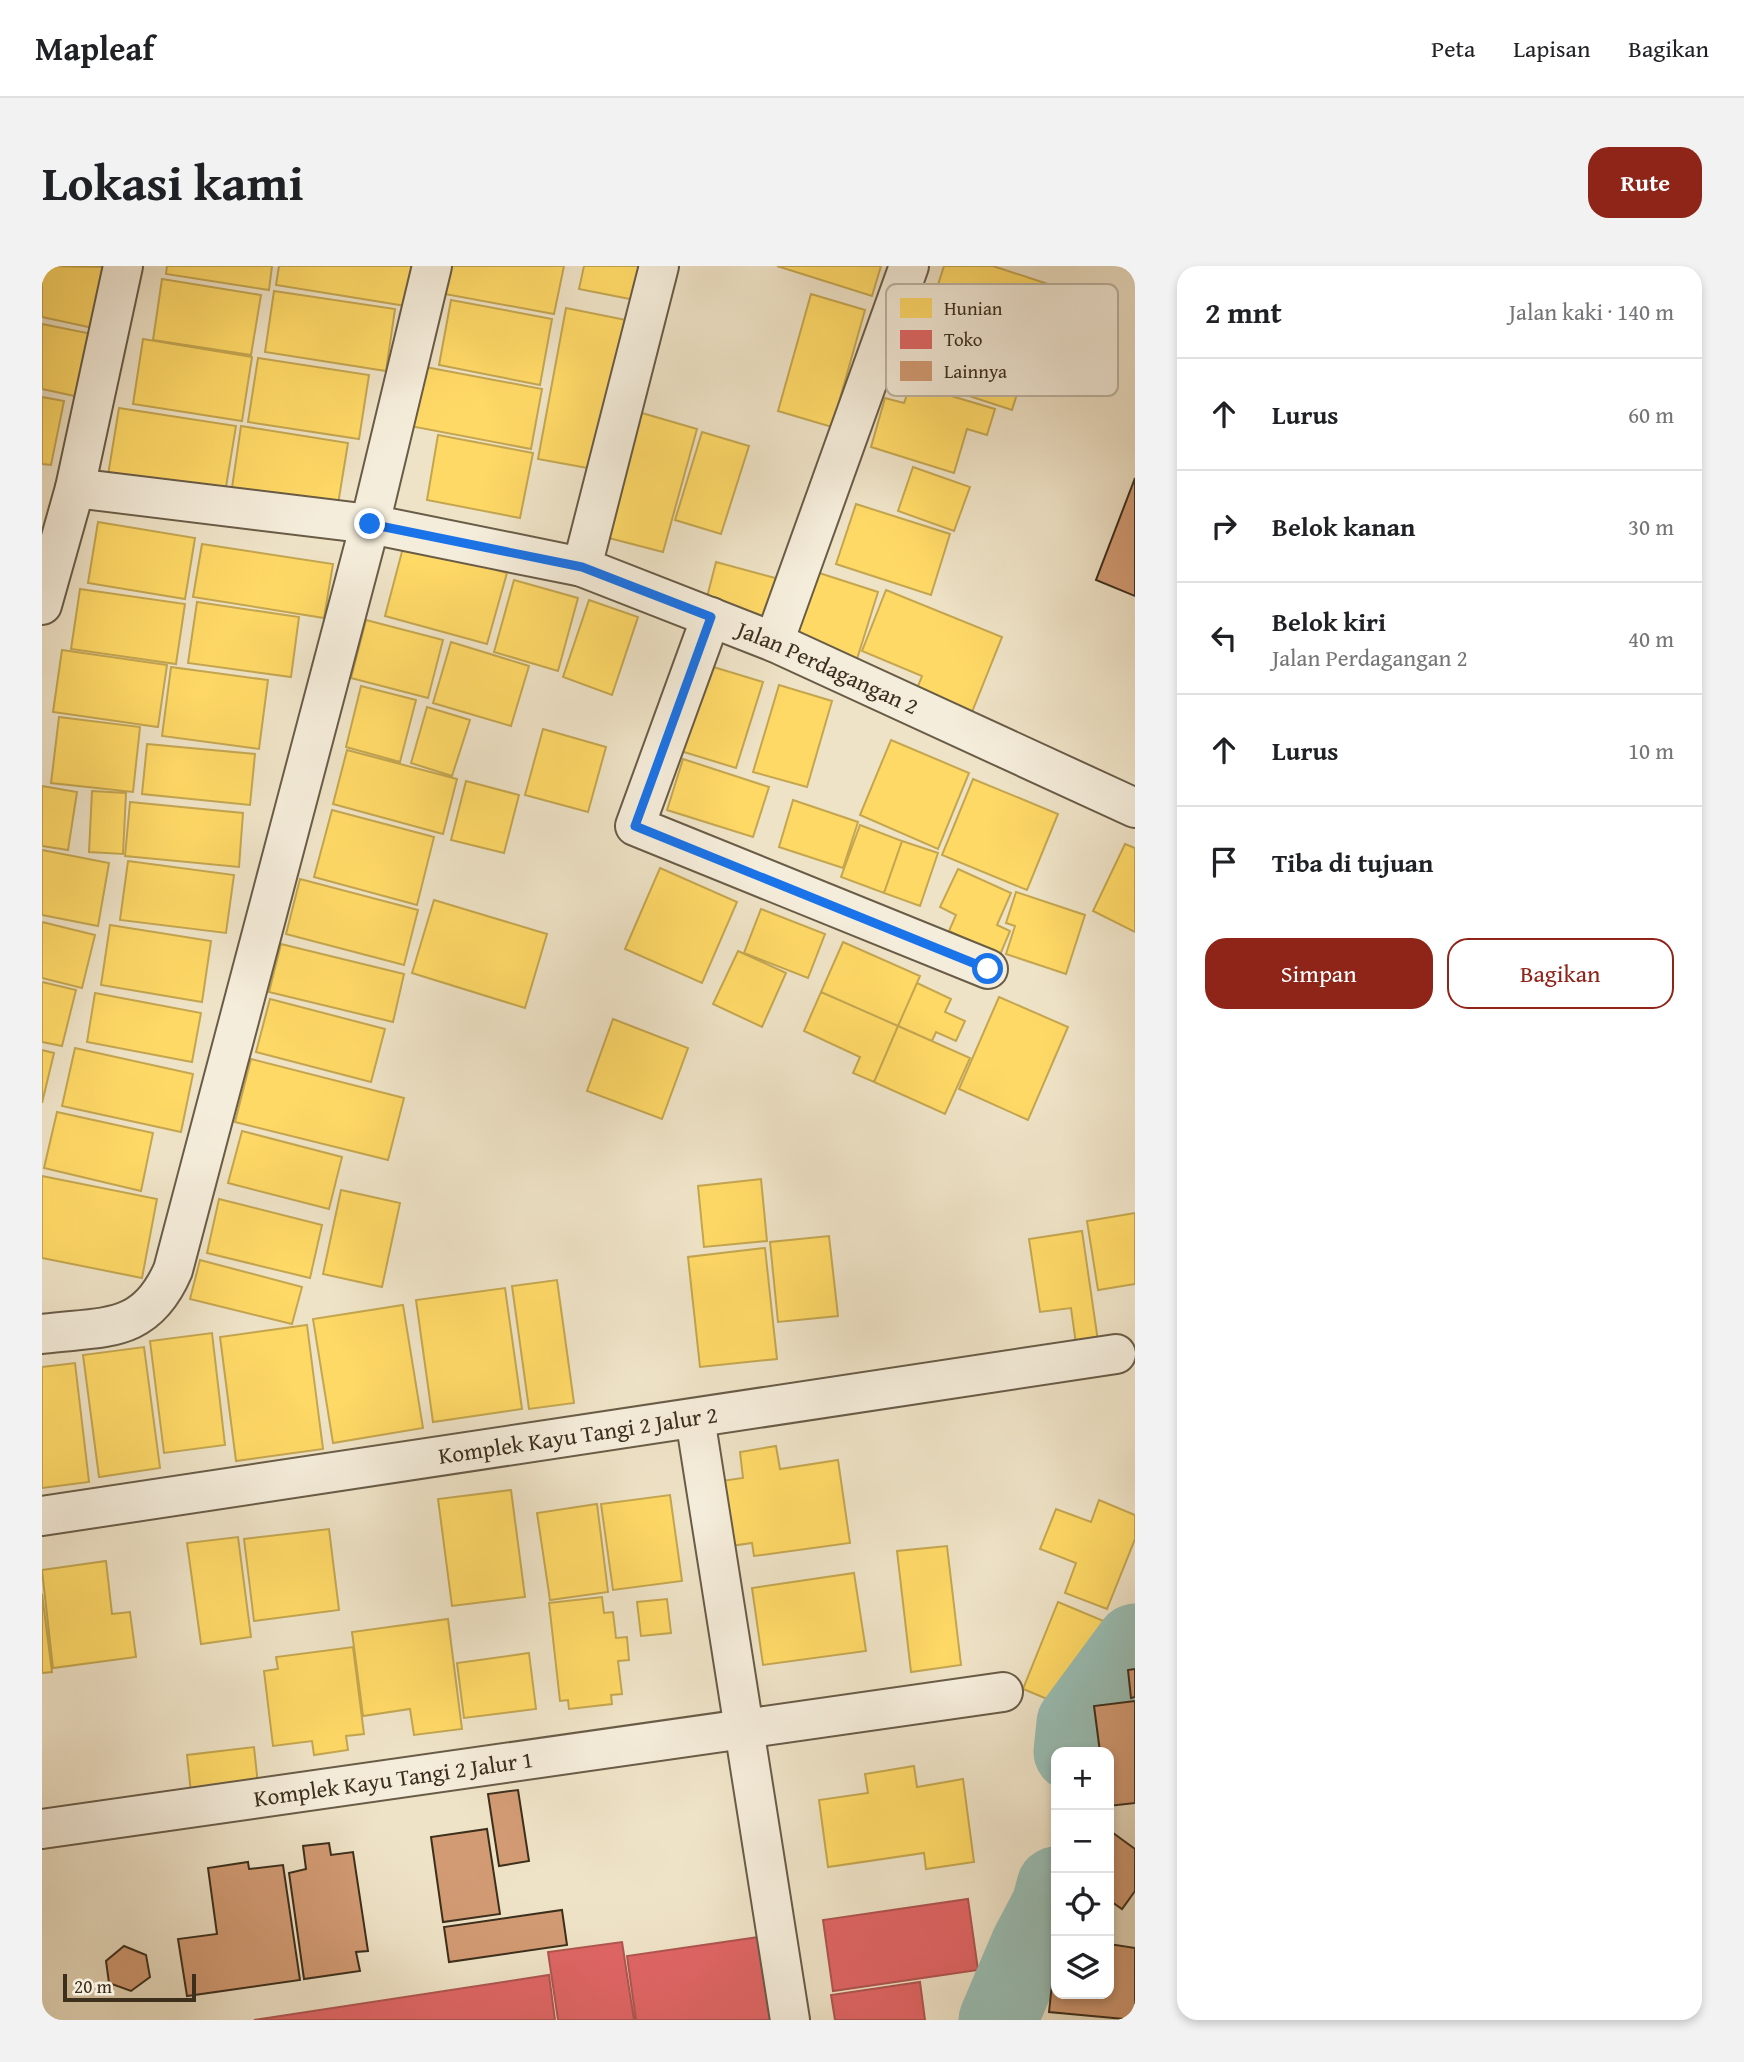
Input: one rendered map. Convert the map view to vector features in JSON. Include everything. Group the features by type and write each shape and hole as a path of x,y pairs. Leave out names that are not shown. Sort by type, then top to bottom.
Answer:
{"street":[{"path":"42,605 75,488 122,266"},
{"path":"42,1334 134,1320 149,1310 163,1292 173,1270 370,524 432,266"},
{"path":"582,567 659,266"},
{"path":"903,284 909,266"},
{"path":"774,642 886,330"},
{"name":"Jalan Perdagangan 2","path":"75,488 370,524 582,567 774,642 1135,808"},
{"path":"711,617 635,826 988,969"},
{"name":"Komplek Kayu Tangi 2 Jalur 2","path":"42,1516 1116,1354"},
{"path":"695,1418 790,2020"},
{"name":"Komplek Kayu Tangi 2 Jalur 1","path":"42,1829 1003,1692"}],"building: Hunian":[{"path":"42,266 106,267 93,328 42,317"},
{"path":"167,266 272,266 269,290 166,274"},
{"path":"279,266 412,266 406,306 276,285"},
{"path":"439,266 564,266 554,314 434,292"},
{"path":"584,266 647,266 640,301 579,289"},
{"path":"777,266 881,266 872,296"},
{"path":"944,266 993,266 1048,284 938,284"},
{"path":"162,279 261,295 251,355 153,340"},
{"path":"274,291 395,309 386,371 265,352"},
{"path":"811,294 865,310 832,427 778,411"},
{"path":"451,300 552,319 540,385 439,365"},
{"path":"566,308 631,321 604,471 538,459"},
{"path":"42,324 92,334 79,397 42,389"},
{"path":"143,339 252,357 242,421 133,404"},
{"path":"258,358 369,375 359,439 248,422"},
{"path":"415,365 542,389 531,449 405,425"},
{"path":"907,396 951,396 995,409 987,435 967,429 954,473 871,447 885,398 904,403"},
{"path":"969,396 1016,396 1012,410"},
{"path":"42,397 64,401 51,465 42,464"},
{"path":"119,408 236,426 225,493 108,475"},
{"path":"635,411 697,429 663,552 601,536"},
{"path":"241,426 348,443 338,504 232,488"},
{"path":"702,432 749,446 721,534 675,520"},
{"path":"438,435 533,453 520,518 427,500"},
{"path":"913,467 970,487 954,531 898,511"},
{"path":"856,504 950,534 931,595 836,564"},
{"path":"98,522 195,538 185,599 88,583"},
{"path":"202,544 333,564 324,618 193,597"},
{"path":"404,544 507,573 487,644 385,616"},
{"path":"716,562 779,579 769,618 706,601"},
{"path":"810,570 878,592 857,659 789,638"},
{"path":"514,580 578,598 558,671 494,652"},
{"path":"80,589 185,604 176,664 71,649"},
{"path":"886,590 1002,637 970,717 915,694 922,676 862,651"},
{"path":"589,600 638,617 612,695 563,677"},
{"path":"197,602 299,617 291,677 188,663"},
{"path":"366,620 443,640 428,698 351,678"},
{"path":"451,642 529,666 511,726 433,703"},
{"path":"62,650 167,665 158,727 53,712"},
{"path":"697,662 763,682 736,768 671,748"},
{"path":"171,667 268,680 259,749 162,736"},
{"path":"779,685 832,701 807,787 753,772"},
{"path":"361,686 416,700 400,762 346,747"},
{"path":"427,707 470,720 452,776 411,763"},
{"path":"59,717 140,727 133,792 51,783"},
{"path":"543,729 606,747 588,812 525,795"},
{"path":"891,740 969,773 938,849 860,815"},
{"path":"147,744 255,754 250,805 142,794"},
{"path":"347,750 457,779 443,834 333,804"},
{"path":"683,759 769,787 753,837 667,810"},
{"path":"973,779 1058,814 1027,890 942,855"},
{"path":"466,781 519,795 504,853 451,840"},
{"path":"42,786 77,792 68,850 42,846"},
{"path":"92,791 126,793 123,854 89,852"},
{"path":"793,800 858,822 843,868 779,847"},
{"path":"130,802 243,813 239,867 125,856"},
{"path":"332,810 434,837 417,905 314,877"},
{"path":"860,825 902,841 884,893 841,877"},
{"path":"902,841 938,853 920,906 884,893"},
{"path":"1125,844 1135,848 1135,932 1093,911"},
{"path":"42,850 109,863 98,926 42,915"},
{"path":"128,861 234,875 226,933 120,920"},
{"path":"660,868 737,902 702,983 625,949"},
{"path":"958,869 1011,893 997,925 1010,931 1000,955 949,931 956,915 940,907"},
{"path":"300,879 418,910 404,965 286,934"},
{"path":"1016,892 1085,915 1066,974 1006,954 1015,926 1006,923"},
{"path":"434,900 547,934 525,1008 412,973"},
{"path":"761,909 825,934 808,978 744,953"},
{"path":"42,922 95,935 82,988 42,978"},
{"path":"110,925 211,941 202,1002 101,985"},
{"path":"843,942 920,976 898,1026 821,992"},
{"path":"281,944 404,974 393,1022 269,992"},
{"path":"738,951 786,973 762,1027 713,1004"},
{"path":"42,982 76,990 62,1046 42,1042"},
{"path":"917,983 951,999 945,1012 965,1021 956,1041 936,1032 932,1041 898,1026"},
{"path":"821,992 898,1026 874,1082 853,1073 860,1057 804,1031"},
{"path":"95,993 201,1013 192,1062 87,1042"},
{"path":"999,997 1068,1027 1028,1120 959,1089"},
{"path":"270,999 385,1029 371,1082 256,1052"},
{"path":"613,1019 688,1048 662,1119 587,1091"},
{"path":"898,1026 970,1058 945,1114 874,1082"},
{"path":"75,1048 193,1074 181,1132 62,1106"},
{"path":"42,1050 54,1053 42,1103"},
{"path":"251,1059 404,1098 388,1160 235,1122"},
{"path":"57,1112 153,1133 141,1191 44,1168"},
{"path":"242,1131 342,1157 329,1209 228,1183"},
{"path":"42,1176 157,1199 142,1278 42,1258"},
{"path":"761,1179 767,1241 704,1247 698,1186"},
{"path":"341,1190 400,1203 382,1287 323,1274"},
{"path":"219,1199 322,1225 310,1278 207,1253"},
{"path":"1135,1213 1135,1284 1098,1290 1087,1221"},
{"path":"1082,1231 1098,1341 1076,1344 1071,1308 1040,1312 1029,1239"},
{"path":"829,1236 838,1316 778,1322 770,1242"},
{"path":"765,1248 777,1359 700,1367 688,1257"},
{"path":"200,1260 302,1287 292,1324 190,1299"},
{"path":"557,1280 574,1403 529,1409 512,1286"},
{"path":"505,1288 522,1409 433,1422 416,1300"},
{"path":"403,1305 423,1428 333,1443 313,1319"},
{"path":"307,1325 323,1449 236,1461 220,1337"},
{"path":"212,1333 225,1445 164,1453 150,1341"},
{"path":"144,1347 160,1468 99,1477 83,1355"},
{"path":"75,1363 89,1482 42,1488 42,1367"},
{"path":"776,1446 780,1469 838,1460 850,1543 754,1556 752,1543 731,1546 721,1481 743,1478 740,1452"},
{"path":"511,1490 525,1597 452,1606 438,1499"},
{"path":"670,1495 682,1581 613,1590 601,1504"},
{"path":"1099,1500 1135,1515 1135,1539 1107,1609 1065,1593 1076,1563 1040,1549 1056,1509 1091,1522"},
{"path":"597,1504 608,1592 550,1600 537,1513"},
{"path":"329,1529 339,1610 254,1621 244,1539"},
{"path":"238,1537 251,1637 201,1644 187,1543"},
{"path":"947,1546 961,1665 911,1672 897,1551"},
{"path":"106,1561 112,1614 130,1612 136,1657 53,1668 42,1570"},
{"path":"854,1573 866,1651 763,1665 752,1588"},
{"path":"42,1594 52,1672 42,1673"},
{"path":"602,1597 604,1613 613,1612 616,1638 627,1637 629,1660 618,1661 622,1694 611,1695 612,1704 569,1709 568,1700 560,1701 549,1603"},
{"path":"667,1599 671,1633 641,1636 637,1602"},
{"path":"1058,1602 1106,1622 1071,1709 1023,1689"},
{"path":"448,1619 462,1729 414,1735 410,1709 363,1716 352,1632"},
{"path":"353,1647 364,1734 346,1736 348,1750 314,1755 312,1741 273,1746 264,1671 278,1669 276,1657"},
{"path":"529,1653 536,1709 464,1718 457,1663"},
{"path":"254,1747 259,1794 192,1802 187,1755"},
{"path":"914,1766 917,1787 963,1779 974,1862 926,1869 924,1853 828,1867 819,1800 868,1793 865,1774"}],"building: Toko":[{"path":"968,1899 978,1970 833,1991 823,1920"},
{"path":"759,1937 771,2020 636,2020 627,1956"},
{"path":"622,1942 634,2020 558,2020 548,1952"},
{"path":"549,1975 555,2020 254,2020"},
{"path":"920,1982 925,2020 835,2020 831,1995"}],"building: Lainnya":[{"path":"1135,478 1135,596 1096,580"},
{"path":"1135,1669 1135,1697 1131,1698 1128,1670"},
{"path":"1135,1701 1135,1803 1114,1805 1114,1747 1099,1747 1094,1706"},
{"path":"518,1790 529,1861 499,1866 488,1794"},
{"path":"487,1829 500,1914 443,1922 431,1837"},
{"path":"1114,1834 1135,1849 1135,1891 1122,1909 1114,1903"},
{"path":"329,1843 331,1855 353,1852 368,1951 356,1952 360,1971 304,1979 289,1873 306,1869 303,1846"},
{"path":"248,1862 249,1869 283,1865 300,1980 187,1996 178,1939 217,1934 208,1868"},
{"path":"562,1910 567,1945 449,1962 444,1927"},
{"path":"1114,1945 1135,1948 1135,2020 1049,2012 1051,1993 1051,1999 1114,1999"},
{"path":"124,1946 146,1955 150,1977 131,1991 109,1983 106,1961"}],"waterway":[{"path":"1074,1747 1076,1723 1135,1643"},
{"path":"998,2020 1030,1945 1051,1905"}],"route":[{"path":"370,524 582,567 711,617 635,826 988,969"}]}
